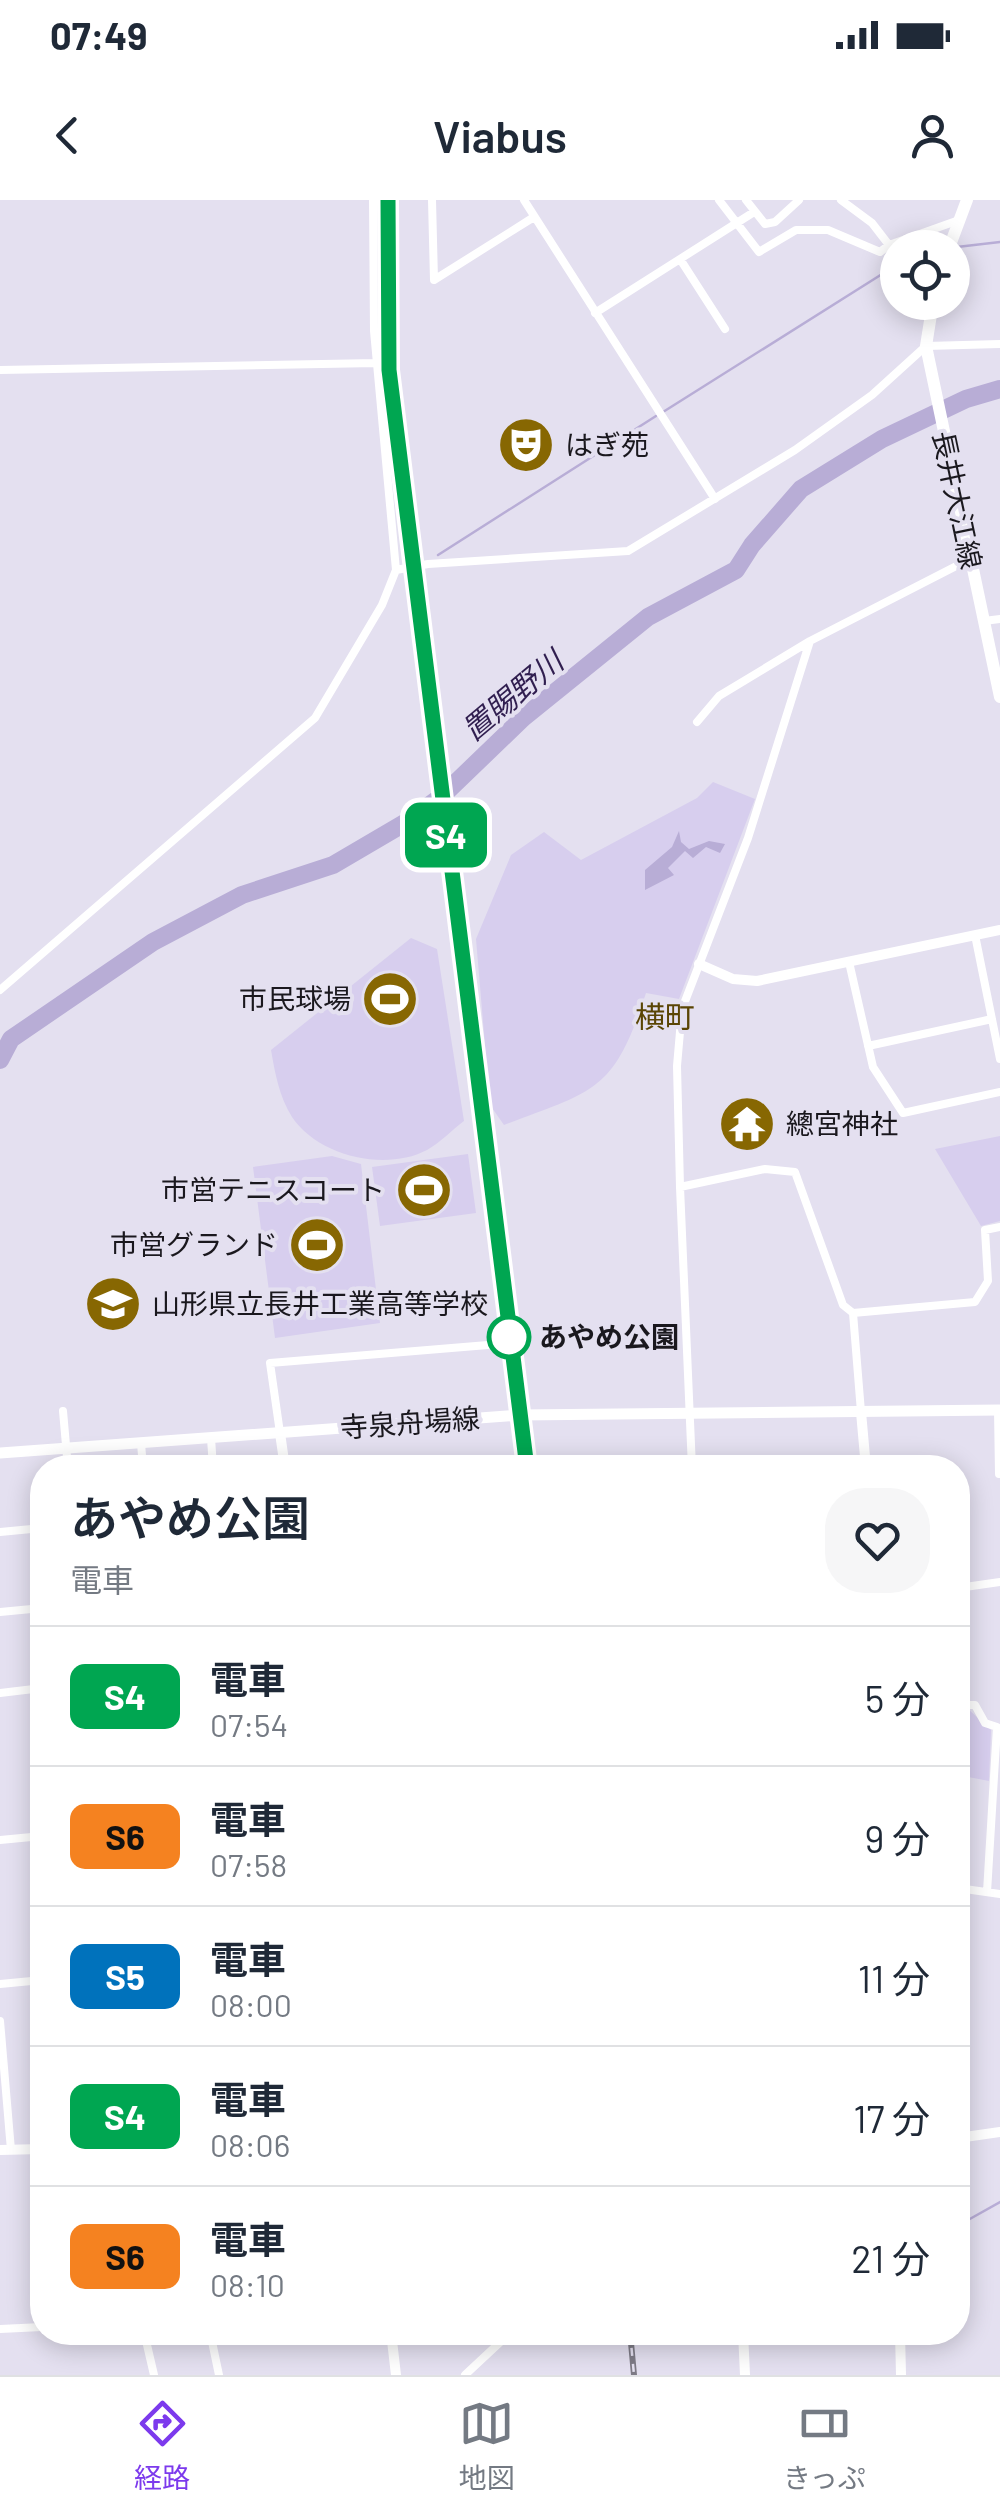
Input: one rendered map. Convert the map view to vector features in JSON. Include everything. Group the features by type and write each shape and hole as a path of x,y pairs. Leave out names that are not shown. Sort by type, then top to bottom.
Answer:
{"main road":[{"path":"955,230 967,200"},
{"name":"長井大江線","path":"930,320 926,346 933,386 1000,697"},
{"name":"寺泉舟場線","path":"0,1453 520,1415 999,1410"}],"street":[{"path":"0,990 315,718 382,605 396,570 376,364 373,200"},
{"path":"432,200 434,280 534,218"},
{"path":"539,200 526,203 534,218 715,499"},
{"path":"719,200 759,252 796,230 828,230 880,252"},
{"path":"746,200 765,224 775,222 800,200"},
{"path":"841,200 880,233"},
{"path":"594,313 754,212"},
{"path":"931,230 959,220"},
{"path":"680,259 725,330"},
{"path":"396,570 428,564 628,550 796,450 872,395 926,346 1000,344"},
{"path":"0,370 376,364"},
{"path":"697,722 720,696 810,641 968,560"},
{"path":"984,621 1000,619"},
{"path":"692,1455 677,1066 682,1009 748,838 810,641"},
{"path":"699,964 732,979 757,980 1000,930"},
{"path":"975,935 1000,1059"},
{"path":"849,962 873,1067 903,1114 1000,1092"},
{"path":"868,1046 992,1019"},
{"path":"680,1187 766,1169 794,1172 843,1305 853,1313 975,1302 988,1281 985,1230 1000,1226"},
{"path":"853,1313 865,1455"},
{"path":"283,1455 270,1363 500,1344"},
{"path":"63,1410 67,1455"},
{"path":"999,1410 999,1474"},
{"path":"211,1438 213,1455"},
{"path":"141,1443 142,1455"},
{"path":"0,1532 30,1529"},
{"path":"970,1586 1000,1582"},
{"path":"0,1612 30,1609"},
{"path":"0,1692 30,1689"},
{"path":"970,1704 975,1704 985,1723 997,1727 996,1800 986,1892"},
{"path":"0,1840 30,1837"},
{"path":"970,1890 1000,1894"},
{"path":"0,1984 30,1981"},
{"path":"0,2021 6,2150"},
{"path":"970,2136 1000,2132"},
{"path":"0,2329 30,2328"},
{"path":"147,2345 154,2375"},
{"path":"213,2345 219,2375"},
{"path":"393,2345 396,2375"},
{"path":"465,2375 497,2345"},
{"path":"743,2345 744,2375"},
{"path":"900,2345 901,2375"}],"shaded area":[{"path":"713,782 755,799 679,999 646,993 623,1050 598,1083 561,1103 504,1125 490,1105 476,939 511,855 544,832 581,860 697,798"},
{"path":"679,831 681,842 689,849 709,841 725,844 720,853 706,847 693,858 685,851 668,868 674,875 645,890 645,870 672,847"},
{"name":"市民球場","path":"411,938 437,949 464,1121 432,1147 410,1156 373,1160 354,1156 318,1142 292,1117 281,1093 271,1050"},
{"path":"1000,1136 1000,1221 981,1226 935,1149"},
{"name":"市営テニスコート","path":"468,1154 476,1213 380,1226 372,1167"},
{"name":"市営グランド","path":"332,1156 361,1164 380,1323 275,1338 253,1167"},
{"path":"970,1711 991,1730 989,1781 970,1777"}],"waterway":[{"path":"970,245 1000,242"},
{"path":"663,412 880,275"},
{"name":"置賜野川","path":"0,1060 11,1039 153,942 242,895 333,865 408,821 442,796 523,718 648,617 736,570 752,545 801,489 882,439 966,399 1000,389"},
{"path":"438,555 656,416"},
{"path":"970,2219 1000,2202"}],"railway":[{"path":"388,200 386,286 397,448 525,1455"},
{"path":"631,2345 634,2375"}],"train":[{"name":"S4","path":"388,200 389,370 525,1455"}],"place":[{"name":"はぎ苑","path":"526,445"},
{"name":"市民球場","path":"390,999"},
{"name":"總宮神社","path":"747,1124"},
{"name":"市営テニスコート","path":"424,1190"},
{"name":"市営グランド","path":"317,1245"},
{"name":"山形県立長井工業高等学校","path":"113,1304"},
{"name":"あやめ公園","path":"509,1337"}],"district":[{"name":"横町","path":"665,1018"}]}
